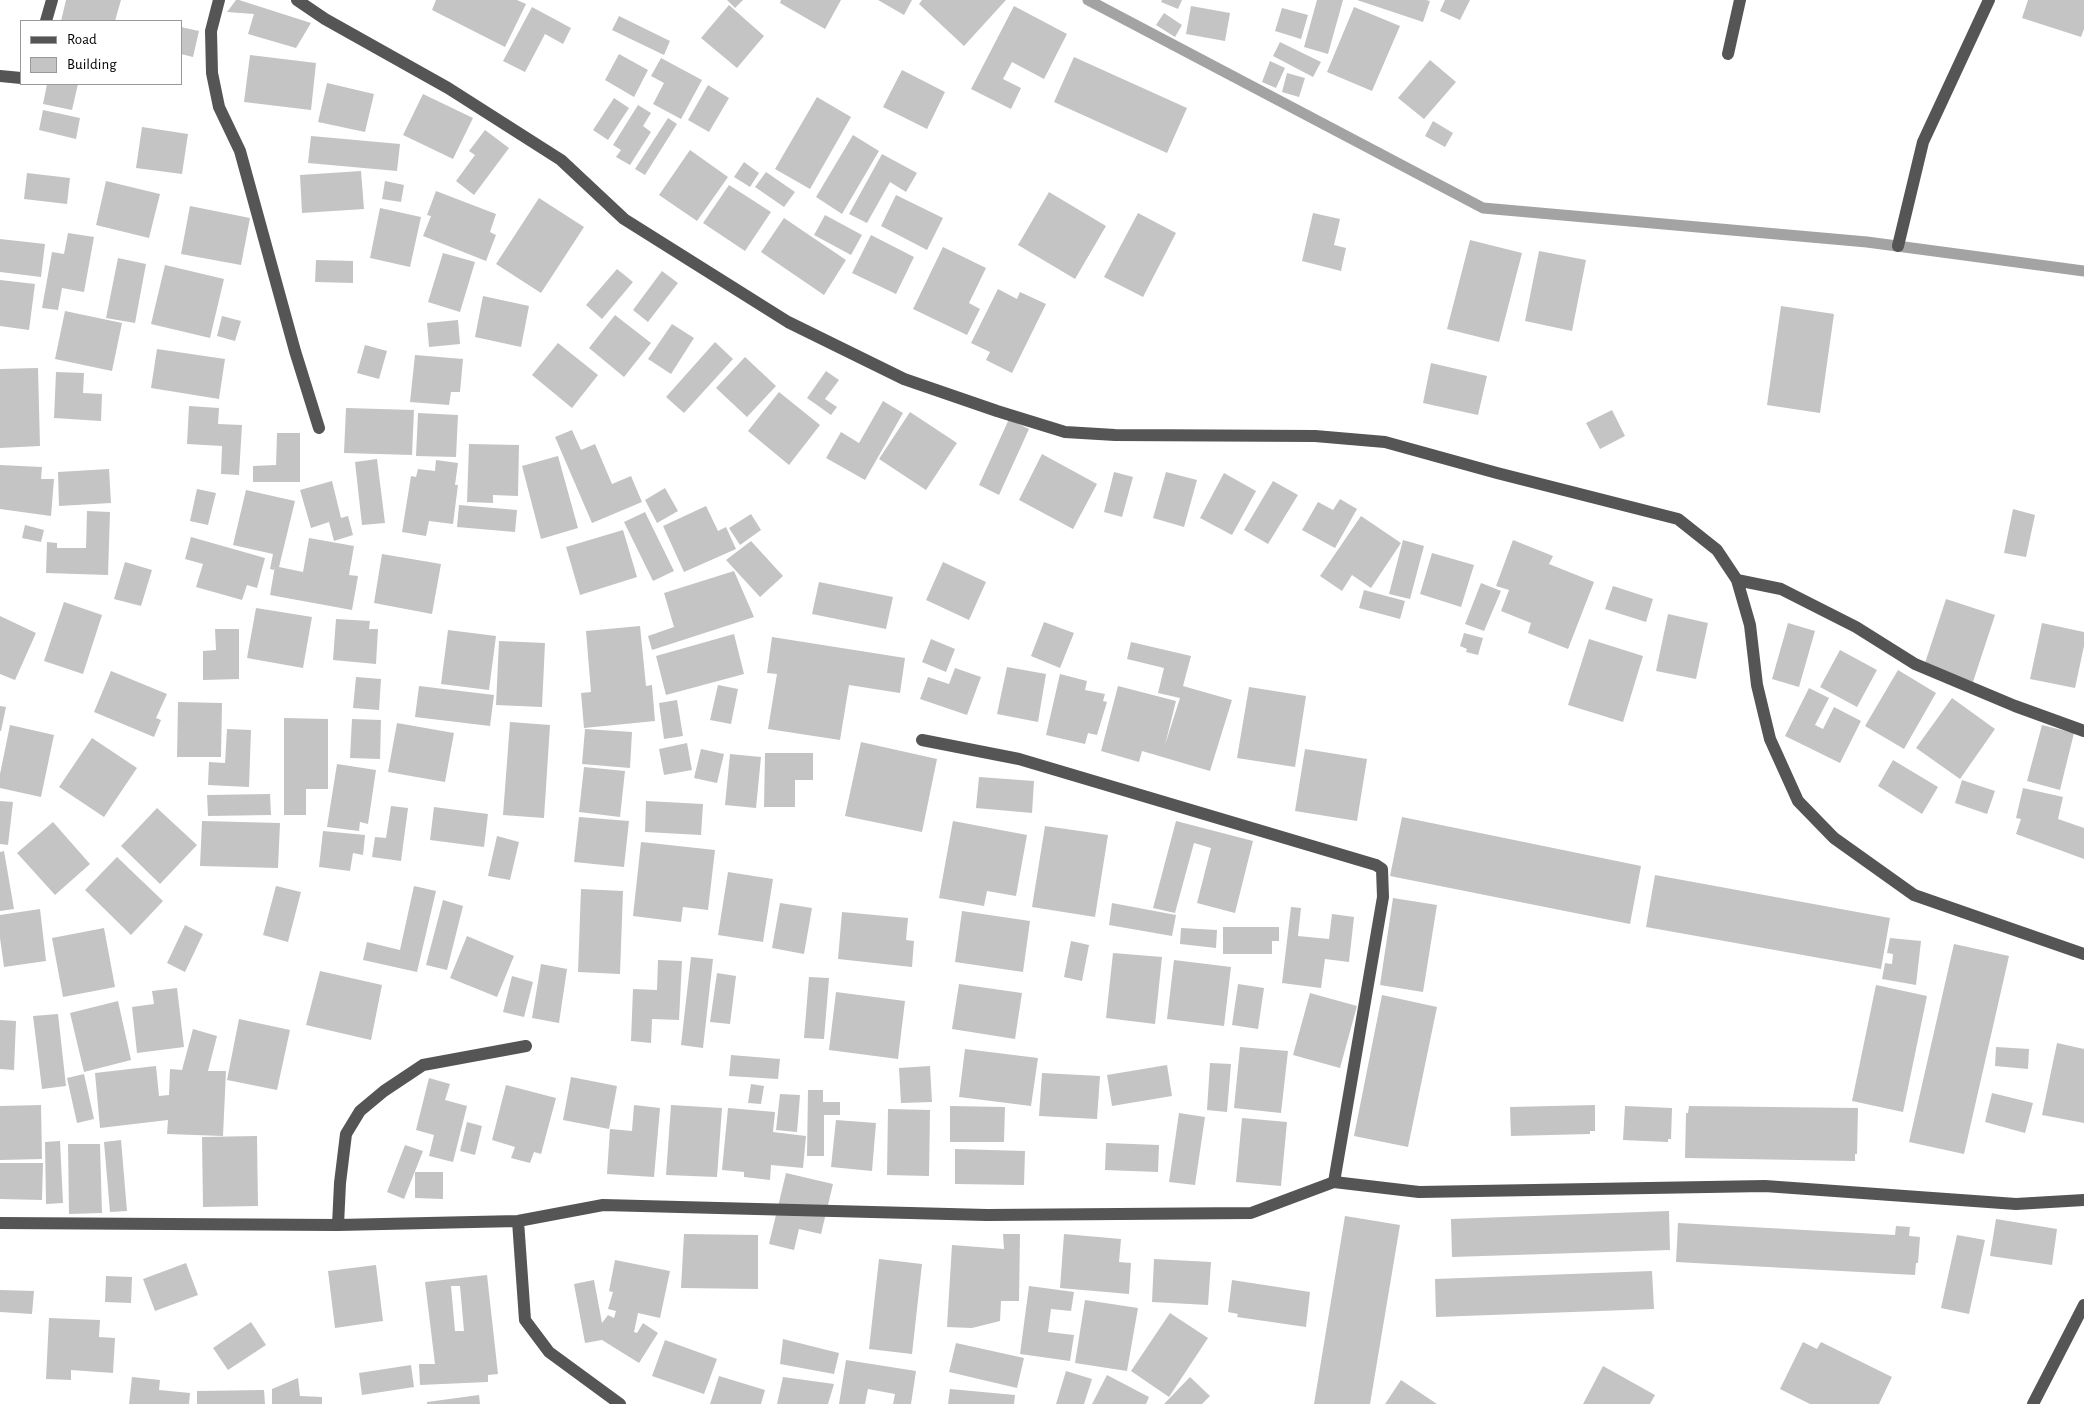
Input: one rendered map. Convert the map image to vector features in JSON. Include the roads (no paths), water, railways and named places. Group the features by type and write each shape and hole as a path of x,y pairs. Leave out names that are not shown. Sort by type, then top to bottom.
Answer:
{"street":[{"path":"46,20 52,0"},
{"path":"219,0 211,31 212,73 219,107 240,151 295,351 319,428"},
{"path":"297,0 325,19 448,88 560,160 624,219 788,322 904,379 1065,432 1115,435 1315,436 1385,442 1497,474 1678,519 1717,550 1737,580 1750,625 1757,685 1770,739 1798,801 1834,838 1914,896 2084,954"},
{"path":"1728,54 1740,0"},
{"path":"1898,246 1923,142 1989,0"},
{"path":"0,76 20,78"},
{"path":"1737,580 1781,589 1856,627 1915,664 2015,706 2084,731"},
{"path":"922,740 1019,759 1376,865 1382,869 1383,897 1334,1182"},
{"path":"338,1225 340,1183 346,1134 360,1111 384,1091 423,1065 526,1046"},
{"path":"0,1223 338,1225 518,1221 604,1205 987,1215 1251,1213 1334,1182 1419,1192 1765,1186 2016,1204 2084,1200"},
{"path":"518,1221 525,1320 549,1352 620,1404"},
{"path":"2033,1404 2084,1305"}],"waterway":[{"path":"1088,0 1483,208 1867,242 2084,271"}]}
